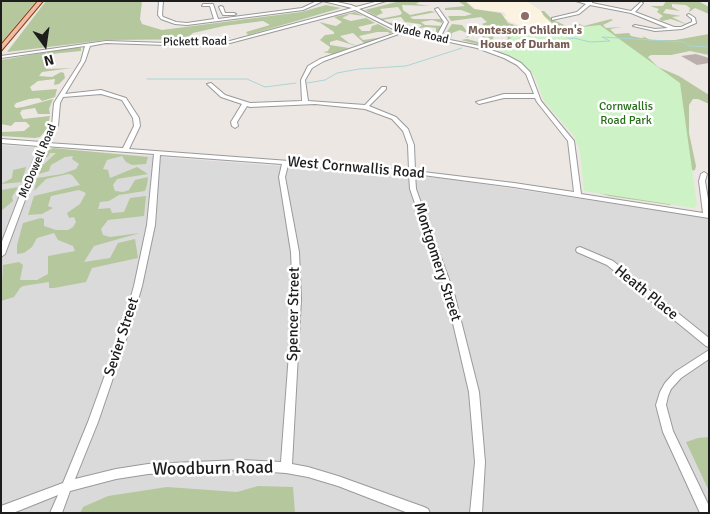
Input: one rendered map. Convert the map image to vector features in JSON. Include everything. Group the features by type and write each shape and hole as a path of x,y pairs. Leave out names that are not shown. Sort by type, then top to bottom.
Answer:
{"main road":[{"path":"1,49 42,1"}],"street":[{"path":"161,1 160,15 168,21 191,24 303,9 319,2 342,3"},
{"path":"325,1 342,3"},
{"name":"Pickett Road","path":"1,57 88,44 126,42 200,45 230,42 384,1"},
{"path":"578,1 632,12 676,30"},
{"path":"554,19 578,13 590,2"},
{"name":"Wade Road","path":"342,3 402,32 478,47 516,62 528,73 536,96 571,141 578,195"},
{"path":"632,12 641,3"},
{"path":"221,7 224,14 227,15 302,4"},
{"path":"203,5 212,5 217,21"},
{"path":"437,9 446,22 437,39"},
{"path":"635,26 655,30 676,30 693,24 695,20 689,15"},
{"path":"305,102 304,77 310,67 322,60 402,32"},
{"name":"McDowell Road","path":"1,254 43,144 55,126 56,108 60,96 83,61 88,44"},
{"name":"Montgomery Street","path":"209,84 224,96 246,104 267,106 305,102 333,102 366,107 394,118 406,130 411,140 412,172 417,203 450,293 474,392 480,462 476,513"},
{"path":"366,107 384,88"},
{"path":"60,96 101,92 124,99 136,118 137,126 125,150"},
{"path":"479,102 504,96 536,96"},
{"path":"235,126 234,122 246,104"},
{"name":"West Cornwallis Road","path":"1,141 412,172 578,195 708,216"},
{"name":"Sevier Street","path":"56,513 96,412 126,328 138,286 151,225 157,153"},
{"name":"Spencer Street","path":"286,162 282,177 295,252 297,299 286,468"},
{"path":"704,174 702,182 708,216"},
{"name":"Heath Place","path":"580,250 601,258 614,267 709,343"},
{"path":"706,513 668,432 662,406 663,395 668,386 678,375 709,354"},
{"name":"Woodburn Road","path":"1,512 68,486 116,474 148,469 224,465 286,468 338,481 424,513"}],"shaded area":[{"name":"Montessori Children's House of Durham","path":"466,1 526,1 540,10 558,29 536,32 509,21 504,17 506,15 504,12 476,9"},
{"path":"1,145 442,178 709,218 709,513 1,513"}],"green space":[{"path":"1,1 36,1 1,43"},
{"path":"46,1 142,1 140,19 142,24 162,30 301,12 326,5 341,8 248,35 246,32 270,25 263,21 224,26 193,33 188,37 231,37 223,39 106,40 7,52"},
{"path":"400,1 421,1 416,4 430,6 402,5 403,10 410,15 430,11 436,12 410,17 413,19 442,19 442,23 432,20 421,22 425,25 443,26 439,32 436,32 436,28 428,27 420,28 415,32 403,30 406,27 419,28 422,25 419,24 406,22 400,28 386,23 405,22 401,17 379,19 400,15 402,13 398,7 380,9 383,13 376,16 365,10"},
{"name":"Cornwallis Road Park","path":"458,1 465,1 474,9 501,13 508,23 535,31 558,29 544,16 541,11 544,11 552,19 568,27 577,27 575,22 584,26 611,19 613,20 603,25 606,28 622,27 610,29 615,34 629,33 631,36 644,38 642,36 651,40 675,40 709,34 709,55 690,51 671,55 651,55 648,57 658,67 679,76 709,95 709,104 693,99 689,105 689,133 696,166 695,170 685,172 684,187 670,205 609,196 586,189 583,149 536,76 525,63 495,47 507,42 508,37 503,35 494,36 489,47 461,40 467,39 482,43 484,38 481,35 476,34 466,38 469,34 460,30 452,33 451,39 444,36 452,24 462,25 467,31 488,28 482,24 487,22 481,17 451,21 448,16 472,14 461,10 445,10 445,8 465,6"},
{"path":"666,1 698,1 709,7 709,14 695,8 689,12 690,8 686,5 672,4 672,7 680,11 666,9 663,13 681,16 672,17 688,25 671,19 662,21 659,19 663,16 657,12 659,9 650,6 663,6"},
{"path":"355,12 363,16 350,14 342,18 351,21 366,18 375,23 358,27 362,31 370,31 372,26 378,24 393,32 390,34 388,32 377,32 359,36 363,40 384,37 365,44 353,33 340,36 349,43 358,46 337,40 330,42 330,45 349,48 333,54 323,52 328,51 330,47 320,40 325,35 334,34 334,32 319,22 336,26 342,22 334,17"},
{"name":"Cornwallis Road Park","path":"600,25 680,83 697,205 694,208 584,191 580,151 574,136 544,101 535,77 528,68 514,58 494,50 511,38 508,35"},
{"path":"76,47 81,48 81,51 51,54 42,59 48,60 46,69 72,68 42,72 39,76 52,77 61,72 64,73 65,78 59,84 54,85 55,79 38,81 30,87 32,91 57,89 55,97 42,101 39,98 29,99 16,103 14,106 16,108 23,107 53,99 49,109 50,114 38,114 35,108 22,110 20,113 23,119 50,116 47,129 40,137 35,138 1,136 1,132 24,131 30,126 26,122 15,122 11,126 1,124 1,60"},
{"path":"53,148 148,157 146,164 132,165 126,162 122,156 107,160 103,169 108,170 110,178 137,167 148,174 117,179 113,185 115,191 123,192 129,190 135,180 148,177 147,185 145,191 119,195 109,201 100,202 98,209 110,208 112,213 124,212 130,198 146,196 144,216 108,220 101,229 103,235 110,237 140,233 94,246 84,262 110,258 118,243 135,239 138,258 92,268 86,282 54,288 49,288 49,282 23,286 14,297 1,301 3,265 19,262 23,265 20,280 37,280 48,274 48,256 75,251 73,246 58,240 54,233 37,238 32,247 24,253 17,254 17,245 23,223 41,218 44,219 44,226 56,230 68,230 76,222 74,217 69,218 67,213 80,204 86,193 79,190 51,196 48,206 53,208 42,214 28,215 34,196 80,185 72,175 68,174 46,179 34,191 37,178 62,174 76,169 79,164 72,159 73,156 65,157 51,165 49,171 39,174 42,166 56,153 50,153 48,157 45,157 46,152"},
{"path":"26,167 22,182 1,184 12,178 13,170"},
{"path":"18,187 12,197 13,201 1,211 1,190"},
{"path":"709,437 709,491 686,442"},
{"path":"258,486 293,487 295,513 80,513 83,507 108,496 167,487 237,492"}],"building":[{"path":"696,54 709,58 709,63 697,65 681,56"}],"waterway":[{"path":"496,50 509,46 552,48 563,43 561,40 574,38 590,42 610,41 602,37 684,42 690,46 709,47"},
{"path":"307,83 325,80 337,73 359,69 406,66 462,48"},
{"path":"147,79 247,79 265,87 296,83"}],"place":[{"name":"Montessori Children's House of Durham","path":"525,16"}]}
